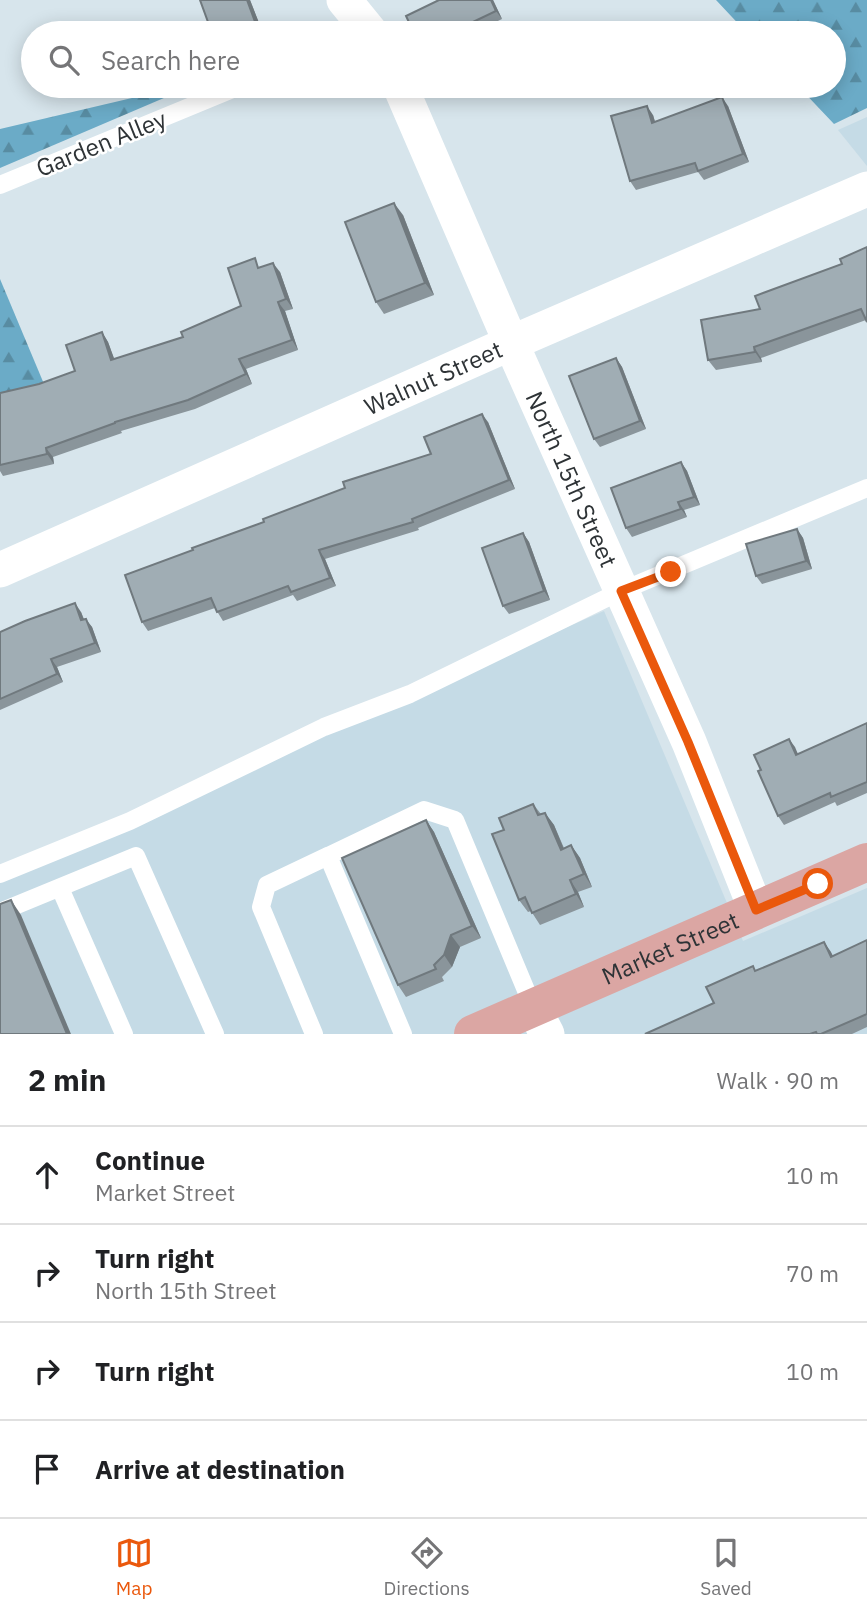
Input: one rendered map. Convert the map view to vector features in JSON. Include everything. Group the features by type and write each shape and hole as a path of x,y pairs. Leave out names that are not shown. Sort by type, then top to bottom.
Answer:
{"main road":[{"name":"Market Street","path":"473,1034 540,1020 756,910 867,862"}],"street":[{"path":"344,0 360,21"},
{"name":"North 15th Street","path":"405,98 688,742 756,910"},
{"name":"Walnut Street","path":"0,570 511,343 867,189"}],"lane":[{"name":"Garden Alley","path":"0,185 211,98"},
{"path":"0,874 130,821 324,727 410,694 621,591 867,488"},
{"path":"314,1034 261,907 267,885 424,810 455,820 540,1020"},
{"path":"0,912 136,856 215,1034"},
{"path":"328,856 403,1034"},
{"path":"60,888 124,1034"}],"shaded area":[{"path":"867,117 867,166 838,130"},
{"path":"604,611 743,941 867,888 867,1034 0,1034 0,871 129,818"}],"green space":[{"path":"716,0 867,0 867,108 834,124 809,98 846,98 846,21 736,21"},
{"path":"132,98 164,98 0,168 0,129"},
{"path":"0,279 44,384 0,401"}],"building":[{"path":"200,0 247,0 255,21 208,21"},
{"path":"439,0 491,0 496,11 475,21 408,21 406,16"},
{"path":"722,98 743,154 698,171 695,163 630,181 611,116 647,106 652,123"},
{"path":"394,203 425,283 376,302 345,222"},
{"path":"867,247 867,322 861,309 754,347 755,352 708,360 701,320 760,309 755,296 842,264 840,259"},
{"path":"255,258 258,268 273,263 286,299 278,302 292,340 239,359 246,374 188,400 115,422 46,448 47,454 0,465 0,393 39,384 75,371 66,345 102,332 111,360 183,337 181,332 241,306 228,268"},
{"path":"616,358 640,421 594,439 569,376"},
{"path":"482,414 509,480 412,519 413,522 319,550 330,578 291,592 288,586 217,612 211,598 142,622 125,575 345,488 343,482 431,454 424,437"},
{"path":"681,462 694,497 678,502 681,509 626,528 611,488"},
{"path":"797,529 806,561 756,576 746,544"},
{"path":"523,533 544,591 503,606 482,548"},
{"path":"75,603 81,620 86,619 95,643 51,659 57,674 0,699 0,632"},
{"path":"867,723 867,782 831,797 830,793 778,816 758,771 761,770 754,755 789,739 796,755"},
{"path":"533,804 538,815 545,813 561,850 571,845 584,874 570,880 576,894 532,913 525,897 519,900 492,834 504,830 499,818"},
{"path":"426,820 472,926 451,935 444,955 434,965 436,969 398,985 342,858"},
{"path":"11,900 67,1034 0,1034 0,904"},
{"path":"867,940 867,1014 821,1034 645,1034 714,1003 706,987 753,966 755,971 824,942 831,957"}],"route":[{"path":"671,572 621,591 688,742 756,910 818,884"}]}
